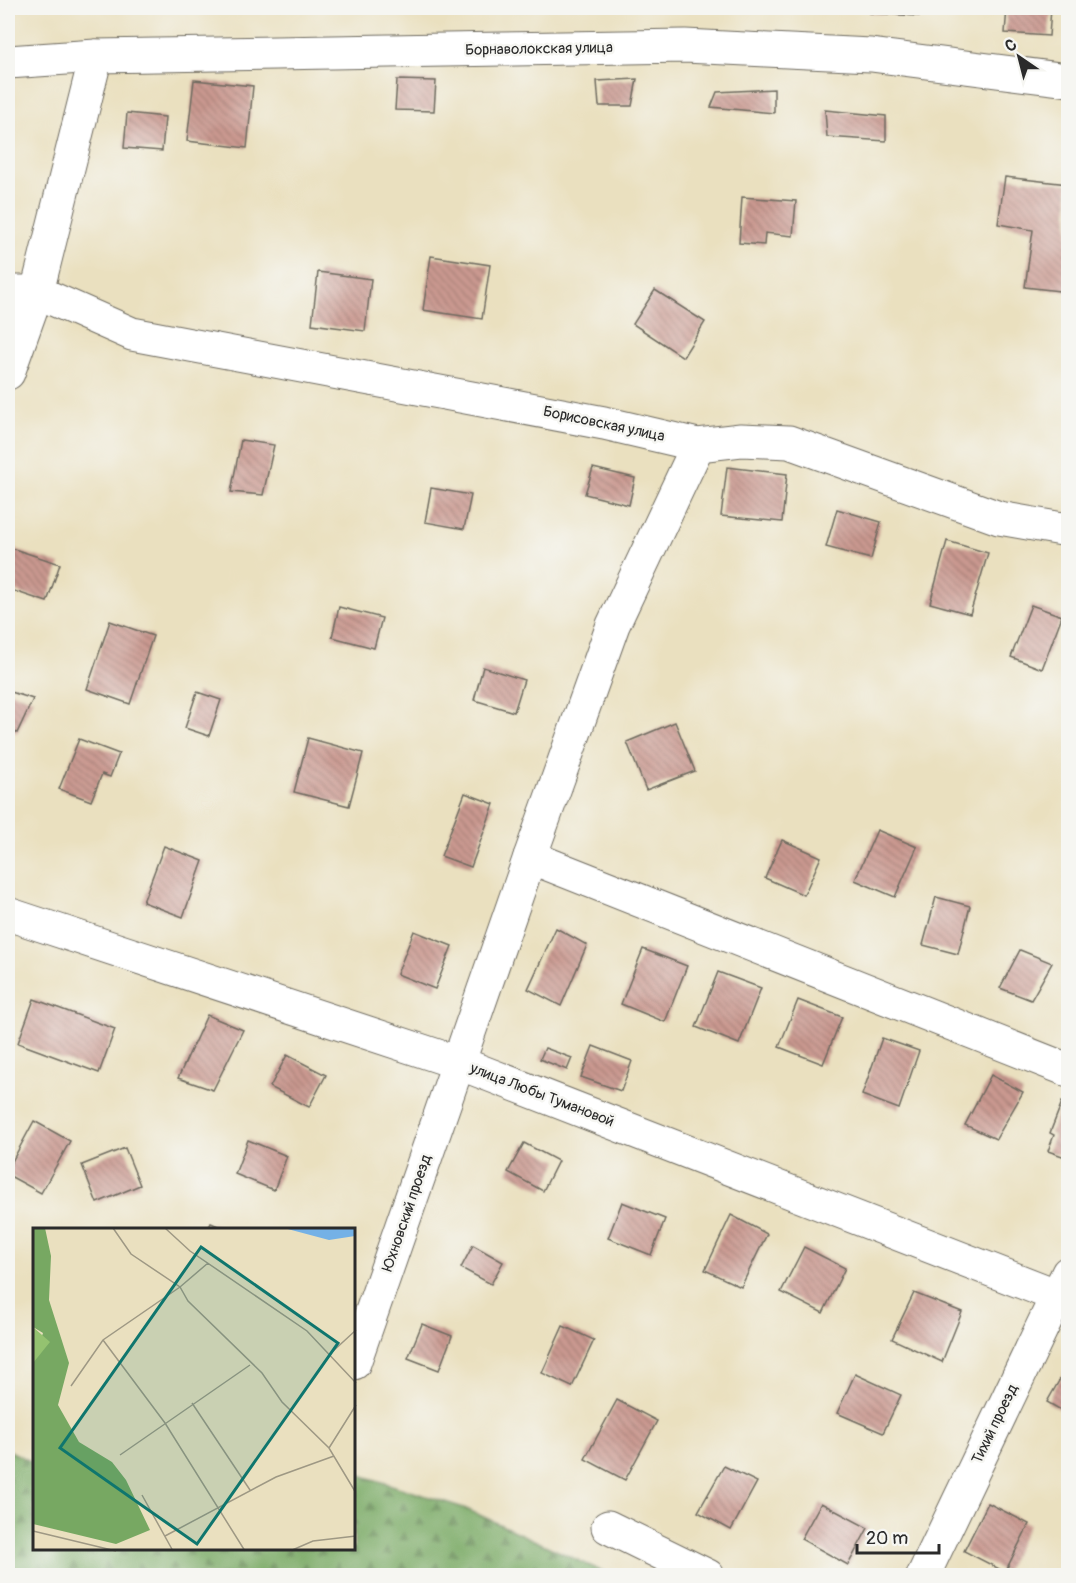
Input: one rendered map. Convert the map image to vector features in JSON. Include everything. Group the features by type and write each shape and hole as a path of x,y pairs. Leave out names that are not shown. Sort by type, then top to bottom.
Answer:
{"street":[{"name":"Борнаволокская улица","path":"8,62 96,56 685,46 871,55 1068,80"},
{"path":"8,373 22,292 96,56"},
{"name":"Борисовская улица","path":"22,292 132,334 604,423 698,445 741,440 789,442 999,518 1068,530"},
{"name":"Юхновский проезд","path":"356,1357 530,857 614,626 698,445"},
{"path":"530,857 1068,1070"},
{"name":"улица Любы Тумановой","path":"8,914 459,1063 1065,1289"},
{"name":"Тихий проезд","path":"923,1575 1065,1289"},
{"path":"608,1527 708,1575"}],"green space":[{"path":"8,1450 33,1462 33,1550 356,1550 356,1474 464,1508 610,1575 8,1575"}],"building":[{"path":"872,8 921,8 919,16 870,13"},
{"path":"1007,8 1051,8 1049,36 1005,33"},
{"path":"637,79 632,106 599,106 597,81"},
{"path":"194,80 253,86 247,148 187,141"},
{"path":"397,80 436,81 434,111 395,110"},
{"path":"774,89 774,113 711,107 717,92"},
{"path":"825,110 886,116 886,141 827,137"},
{"path":"127,113 165,117 162,151 124,148"},
{"path":"1005,177 1068,184 1068,292 1025,287 1033,230 998,224"},
{"path":"742,197 796,201 793,236 765,233 764,245 739,243"},
{"path":"431,256 490,265 482,319 423,310"},
{"path":"318,272 371,279 365,331 312,324"},
{"path":"655,290 705,322 683,357 633,324"},
{"path":"241,440 274,445 263,495 231,492"},
{"path":"727,467 787,474 782,522 721,516"},
{"path":"593,468 635,478 629,505 585,494"},
{"path":"431,488 471,495 464,529 425,522"},
{"path":"837,509 881,522 871,559 826,547"},
{"path":"947,541 988,553 970,614 930,603"},
{"path":"11,548 60,564 47,602 8,589 8,558"},
{"path":"1031,605 1062,616 1042,669 1011,657"},
{"path":"339,607 382,618 374,648 332,637"},
{"path":"110,621 153,636 130,704 87,689"},
{"path":"483,667 524,680 514,712 474,700"},
{"path":"8,691 33,699 17,733 8,730"},
{"path":"197,692 221,700 209,736 185,728"},
{"path":"675,722 695,771 646,790 627,742"},
{"path":"308,738 363,753 349,806 294,792"},
{"path":"79,739 119,754 110,777 102,774 91,801 59,789"},
{"path":"465,793 494,804 471,867 441,856"},
{"path":"877,830 917,847 895,897 855,880"},
{"path":"782,840 821,857 804,895 765,878"},
{"path":"164,846 203,861 183,917 143,902"},
{"path":"936,897 970,906 958,954 923,945"},
{"path":"556,928 587,945 561,1006 528,989"},
{"path":"414,931 452,946 435,989 397,974"},
{"path":"643,949 687,966 665,1022 621,1004"},
{"path":"1020,950 1052,963 1031,1000 1000,988"},
{"path":"718,972 761,988 739,1044 696,1027"},
{"path":"34,999 115,1029 99,1073 18,1043"},
{"path":"798,1000 842,1017 823,1064 779,1047"},
{"path":"207,1015 243,1030 213,1090 178,1078"},
{"path":"882,1038 919,1051 899,1109 862,1095"},
{"path":"593,1046 632,1061 621,1091 581,1077"},
{"path":"545,1048 572,1058 567,1070 540,1059"},
{"path":"287,1055 326,1075 309,1107 270,1087"},
{"path":"991,1075 1023,1092 996,1139 965,1125"},
{"path":"1062,1102 1068,1104 1068,1158 1048,1151 1054,1135 1050,1133"},
{"path":"34,1121 70,1141 41,1193 8,1175 8,1169"},
{"path":"248,1140 287,1156 274,1190 235,1174"},
{"path":"524,1143 558,1161 543,1191 508,1172"},
{"path":"125,1148 140,1185 97,1203 82,1165"},
{"path":"622,1202 665,1219 651,1255 608,1238"},
{"path":"731,1215 767,1234 741,1287 705,1270"},
{"path":"211,1223 223,1228 208,1228"},
{"path":"473,1245 503,1262 491,1284 461,1268"},
{"path":"804,1247 845,1268 823,1313 781,1292"},
{"path":"914,1293 962,1312 942,1362 892,1339"},
{"path":"422,1324 452,1336 439,1370 408,1358"},
{"path":"563,1326 594,1340 572,1387 542,1373"},
{"path":"1068,1365 1068,1414 1047,1402"},
{"path":"855,1374 901,1395 883,1433 837,1413"},
{"path":"617,1400 657,1421 625,1480 585,1459"},
{"path":"724,1466 757,1482 731,1530 698,1512"},
{"path":"821,1503 868,1528 848,1565 801,1539"},
{"path":"988,1503 1029,1524 1005,1572 964,1551"}]}
